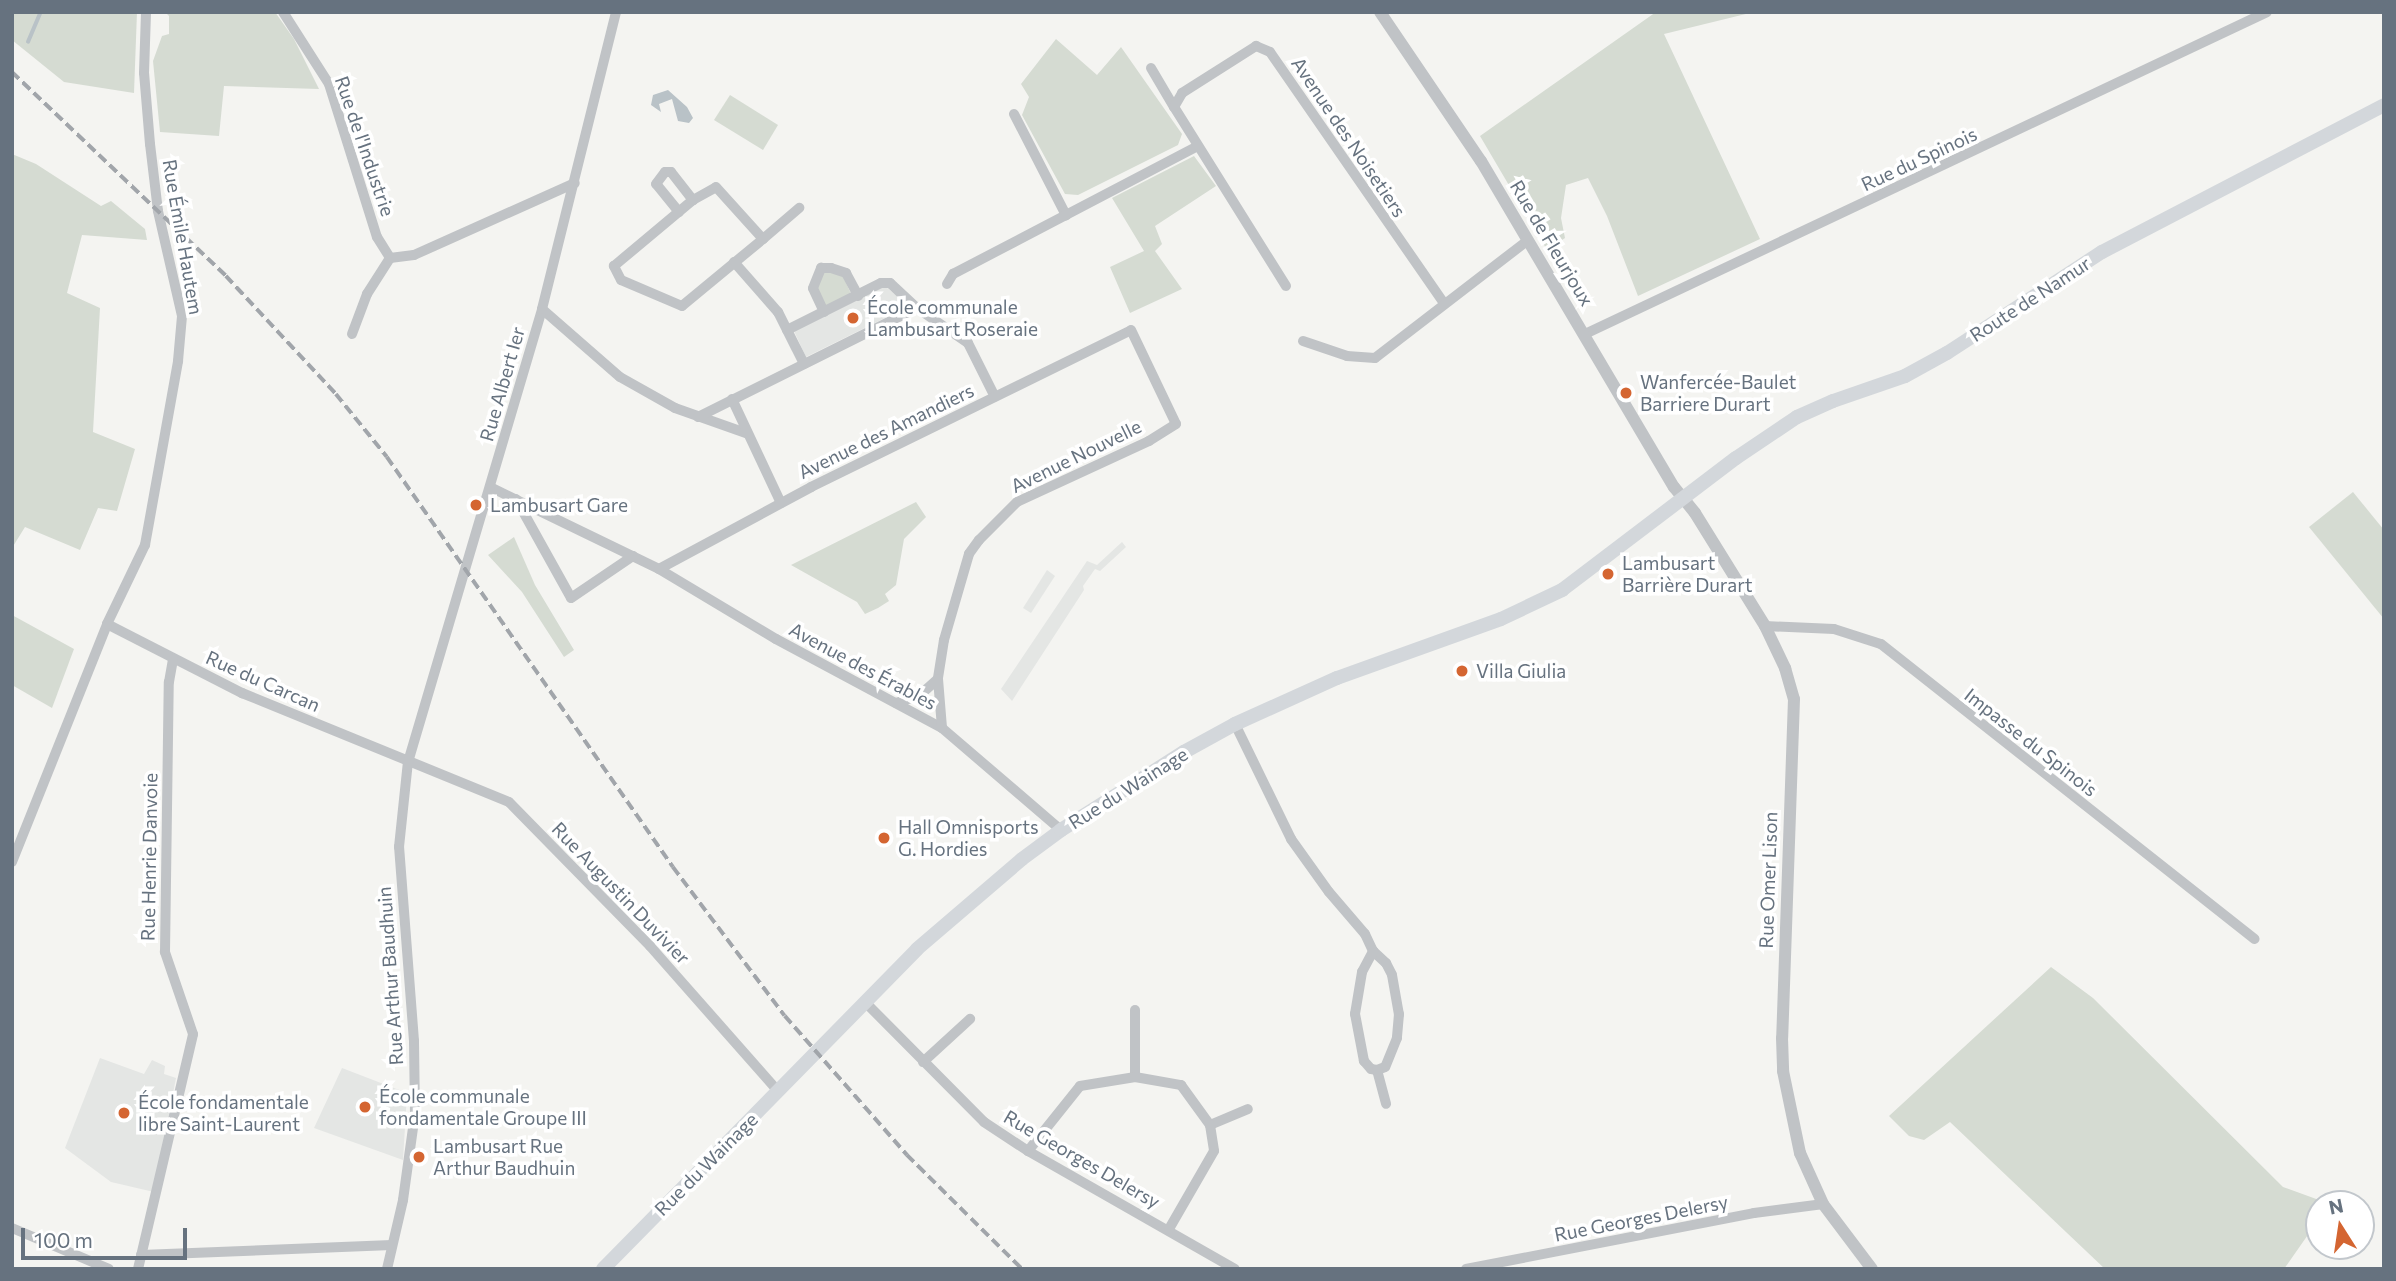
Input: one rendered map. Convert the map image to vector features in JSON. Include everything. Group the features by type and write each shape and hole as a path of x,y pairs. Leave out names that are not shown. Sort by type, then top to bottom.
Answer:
{"main road":[{"name":"Route de Namur","path":"1682,500 1736,458 1797,417 1833,401 1905,376 1947,354 2112,246 2384,105"},
{"name":"Rue du Wainage","path":"603,1269 917,949 1022,859 1061,831 1184,751 1235,724 1337,678 1501,619 1562,590 1682,500"}],"street":[{"name":"Rue Émile Hautem","path":"12,862 107,624 145,545 178,361 182,316 161,224 150,144 144,73 146,12"},
{"name":"Rue de l'Industrie","path":"282,12 329,84 377,237 390,258"},
{"name":"Rue Albert Ier","path":"408,762 542,309 616,12"},
{"name":"Rue de Fleurjoux","path":"1380,12 1473,150 1682,500"},
{"name":"Rue du Spinois","path":"1585,334 2267,12"},
{"name":"Avenue des Noisetiers","path":"1174,107 1182,93 1256,46 1270,52 1444,303"},
{"path":"1152,68 1286,286"},
{"path":"1014,114 1066,215"},
{"path":"947,284 953,274 1198,146"},
{"path":"679,212 656,184 665,172 671,172 694,200"},
{"path":"352,334 367,294 390,258 414,255 575,183"},
{"path":"762,239 721,190 708,189 614,266 621,280 682,306 734,262 762,239 799,208"},
{"path":"1303,341 1347,356 1375,358 1527,241"},
{"path":"734,262 778,312 804,364"},
{"path":"824,312 813,288 821,268 846,273 858,296"},
{"path":"787,330 881,283 890,283 918,308 968,343 995,397"},
{"path":"698,417 918,308"},
{"path":"542,309 620,377 675,408 746,432"},
{"name":"Avenue des Amandiers","path":"659,569 781,503 1131,330 1176,424"},
{"path":"732,399 781,503"},
{"name":"Avenue Nouvelle","path":"942,728 938,679 953,607 969,554 979,540 1017,502 1149,441 1176,424"},
{"name":"Avenue des Érables","path":"490,486 659,569 776,639 942,728 1061,831"},
{"path":"515,499 571,598 633,556"},
{"name":"Rue Omer Lison","path":"1682,500 1695,513 1765,625 1794,699 1783,1071 1800,1153 1823,1203 1872,1269"},
{"name":"Rue du Carcan","path":"107,624 242,692 408,762"},
{"name":"Impasse du Spinois","path":"1765,625 1834,629 1881,644 2254,939"},
{"name":"Rue Henrie Danvoie","path":"138,1269 193,1034 165,952 169,682 173,659"},
{"path":"896,703 920,695 938,679"},
{"path":"1235,724 1291,839 1364,934 1373,951 1386,963 1392,975 1399,1014 1393,1054 1385,1067 1377,1070 1371,1069 1364,1060 1355,1014 1362,972 1373,951"},
{"name":"Rue Augustin Duvivier","path":"408,762 509,802 650,946 778,1091"},
{"name":"Rue Arthur Baudhuin","path":"387,1269 411,1157 415,1114 414,1041 399,847 408,762"},
{"name":"Rue Georges Delersy","path":"865,1002 984,1122 1028,1151 1235,1269"},
{"path":"1135,1010 1135,1077"},
{"path":"923,1062 970,1019"},
{"path":"1377,1070 1386,1104"},
{"path":"1028,1151 1080,1086 1135,1077 1181,1086 1210,1125 1214,1151 1169,1229"},
{"path":"1210,1125 1248,1110"},
{"name":"Rue Georges Delersy","path":"1466,1269 1754,1213 1823,1203"},
{"path":"12,1228 109,1269"},
{"path":"141,1255 393,1245"}],"shaded area":[{"path":"12,12 137,12 134,93 64,82 12,40"},
{"path":"165,12 275,12 294,39 319,89 224,86 219,136 160,132 153,61 162,36 169,34 169,16"},
{"path":"1656,12 1754,12 1664,34 1760,239 1638,296 1607,216 1588,178 1566,185 1561,218 1565,238 1547,250 1480,136"},
{"path":"1056,39 1097,75 1121,47 1182,134 1178,145 1078,195 1065,194 1022,115 1029,97 1021,84"},
{"path":"668,90 687,107 693,118 689,123 678,121 672,99 659,104 661,112 651,105 653,95"},
{"path":"730,95 778,125 763,150 714,120"},
{"path":"12,154 36,164 101,206 111,201 145,229 147,240 82,235 67,293 100,308 93,432 135,449 117,511 98,508 80,550 25,527 12,548"},
{"path":"1194,156 1216,186 1155,226 1162,244 1155,251 1182,289 1130,313 1110,267 1144,251 1112,198"},
{"path":"822,272 843,276 851,294 826,307 817,286"},
{"name":"École communale Lambusart Roseraie","path":"885,286 909,306 806,357 794,331"},
{"path":"2353,492 2384,530 2384,619 2309,527"},
{"path":"916,502 926,517 904,539 896,585 885,594 889,601 878,608 865,614 857,602 791,565"},
{"path":"514,537 535,585 574,650 564,657 522,592 488,555"},
{"path":"1122,542 1126,547 1100,571 1095,569 1083,586 1084,590 1012,701 1001,689 1087,561 1097,565"},
{"path":"1047,570 1055,576 1031,613 1023,608"},
{"path":"12,615 74,649 52,708 12,685"},
{"path":"2051,967 2093,998 2283,1187 2305,1195 2305,1239 2284,1269 2105,1269 1950,1122 1924,1140 1909,1136 1889,1116"},
{"name":"École fondamentale libre Saint-Laurent","path":"100,1058 144,1074 152,1060 165,1066 164,1074 176,1078 154,1192 111,1182 65,1148"},
{"name":"École communale fondamentale Groupe III","path":"342,1068 407,1093 403,1160 314,1128"}],"waterway":[{"path":"28,42 41,12"}],"railway":[{"path":"12,72 226,276 336,394 387,457 673,867 785,1016 907,1155 1022,1269"}],"place":[{"name":"École communale Lambusart Roseraie","path":"853,318"},
{"name":"Wanfercée-Baulet Barriere Durart","path":"1626,393"},
{"name":"Lambusart Gare","path":"476,505"},
{"name":"Lambusart Barrière Durart","path":"1608,574"},
{"name":"Villa Giulia","path":"1462,671"},
{"name":"Hall Omnisports G. Hordies","path":"884,838"},
{"name":"École communale fondamentale Groupe III","path":"365,1107"},
{"name":"École fondamentale libre Saint-Laurent","path":"124,1113"},
{"name":"Lambusart Rue Arthur Baudhuin","path":"419,1157"}]}
